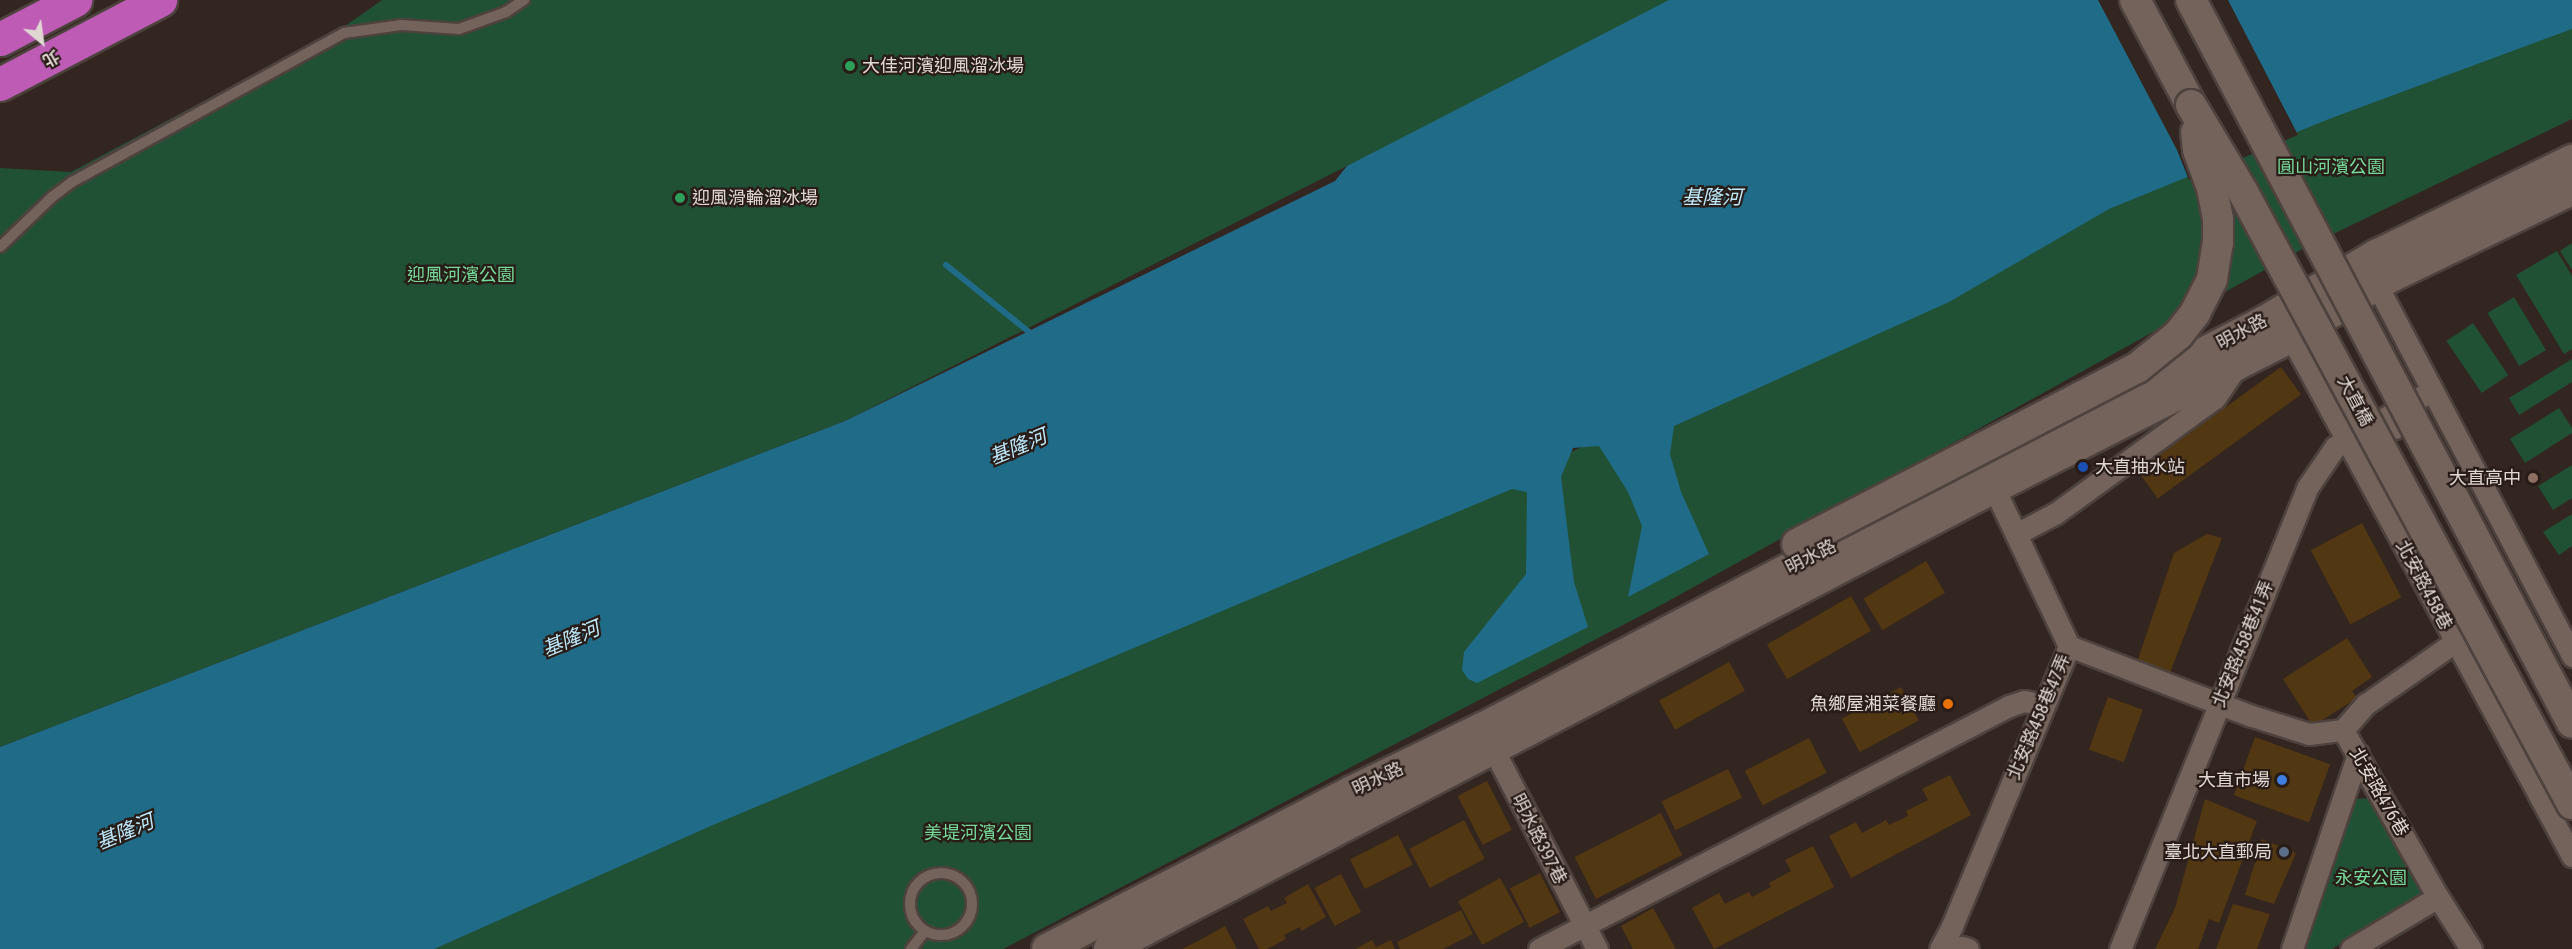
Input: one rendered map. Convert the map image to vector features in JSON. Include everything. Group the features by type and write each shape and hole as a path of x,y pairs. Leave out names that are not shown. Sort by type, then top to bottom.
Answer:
{"highway":[{"path":"0,39 75,0"},
{"path":"0,84 160,0"}],"main road":[{"name":"大直橋","path":"2135,0 2191,105 2243,192 2572,804"},
{"path":"2191,0 2572,723"},
{"path":"1352,791 1405,753 1712,593 1797,544 2137,368 2178,335 2195,313 2212,279 2218,243 2218,219 2212,188 2198,150 2191,105"},
{"name":"明水路","path":"1109,949 1488,739 2284,325 2370,273 2572,160"},
{"name":"明水路","path":"2370,273 2572,190"},
{"name":"明水路","path":"1047,949 1352,791 1488,739 1994,488 2238,364 2284,325"}],"street":[{"path":"2370,273 2572,656"},
{"name":"北安路458巷","path":"2284,325 2572,856"},
{"path":"2016,534 2056,513 2215,398 2238,364"},
{"name":"北安路458巷41弄","path":"2120,949 2307,488 2335,447 2345,441 2393,425 2431,391"},
{"name":"北安路458巷47弄","path":"1940,949 1952,926 2069,646 1994,488"},
{"path":"2343,730 2366,704 2455,642"},
{"name":"北安路476巷","path":"2069,646 2219,702 2249,716 2309,734 2343,730 2438,897 2471,949"},
{"path":"1539,949 2009,706 2024,701 2044,705"},
{"name":"明水路397巷","path":"1488,739 1583,926 1597,949"},
{"path":"2292,949 2358,754"},
{"path":"2351,949 2438,897"},
{"path":"1951,949 1962,947 1968,949"}],"lane":[{"path":"0,247 52,197 72,182 344,33 401,25 459,29 506,12 524,0"},
{"path":"934,874 944,874 962,881 971,898 972,908 964,925 946,935 925,931 917,924 910,904 917,885 934,874"},
{"path":"911,949 925,931"}],"green space":[{"name":"迎風河濱公園","path":"382,0 1695,0 1347,166 845,421 0,747 0,168 71,172 348,24"},
{"name":"美堤河濱公園","path":"2572,18 2572,119 2306,247 1663,604 1003,949 415,949 1708,393 2242,134"},
{"path":"2572,243 2572,270 2560,251"},
{"path":"2557,251 2572,276 2572,349 2564,354 2516,275"},
{"path":"2514,297 2546,350 2519,366 2487,313"},
{"path":"2473,323 2508,375 2482,393 2446,341"},
{"path":"2572,359 2572,382 2519,415 2509,398"},
{"path":"2559,408 2572,428 2572,433 2525,463 2510,439"},
{"path":"2572,465 2572,498 2553,510 2538,486"},
{"path":"2572,514 2572,546 2559,555 2543,532"},
{"name":"永安公園","path":"2372,798 2428,893 2332,949 2300,949 2354,799"}],"water":[{"name":"基隆河","path":"1669,0 2572,0 2572,29 2329,119 2109,209 1949,302 1674,426 1670,454 1681,492 1709,554 1628,597 1642,526 1628,492 1599,446 1573,448 1561,477 1574,582 1588,627 1477,683 1468,679 1462,670 1464,652 1526,574 1527,492 1512,489 713,825 434,949 0,949 0,747 845,421 1335,181 1347,166"}],"pier":[{"path":"2098,0 2228,0 2298,135 2189,180 2177,150"}],"building":[{"path":"2281,367 2301,395 2158,499 2138,471"},
{"path":"2362,523 2401,597 2350,624 2311,550"},
{"path":"2207,534 2222,538 2168,678 2136,665 2174,553"},
{"path":"1926,561 1945,593 1882,630 1863,599"},
{"path":"1851,596 1871,631 1787,679 1767,644"},
{"path":"2347,638 2372,677 2352,691 2357,698 2313,726 2283,679"},
{"path":"1729,662 1745,691 1675,730 1659,701"},
{"path":"1901,687 1919,721 1860,752 1842,718"},
{"path":"2108,697 2143,710 2124,762 2089,750"},
{"name":"大直市場","path":"2255,737 2330,764 2309,823 2234,795"},
{"path":"1809,738 1827,773 1763,805 1745,771"},
{"path":"1728,769 1742,798 1676,830 1661,801"},
{"path":"1950,775 1971,815 1851,878 1829,836 1856,822 1862,833 1886,820 1889,825 1908,816 1906,811 1928,800 1922,789"},
{"path":"1487,781 1512,830 1483,845 1458,796"},
{"path":"2205,799 2257,821 2219,923 2209,919 2198,949 2155,949 2175,908"},
{"path":"1661,813 1682,855 1596,899 1575,857"},
{"path":"1464,820 1485,859 1430,888 1409,849"},
{"path":"1398,835 1413,864 1365,889 1350,860"},
{"path":"2262,839 2296,853 2274,904 2245,895"},
{"path":"1813,846 1834,887 1714,949 1692,908 1719,893 1725,904 1749,892 1752,897 1771,887 1769,883 1791,871 1785,860"},
{"path":"1540,873 1560,912 1530,928 1510,888"},
{"path":"1341,874 1361,912 1335,926 1315,888"},
{"path":"1500,878 1524,922 1482,945 1458,901"},
{"path":"1308,884 1326,917 1301,931 1300,927 1284,935 1286,939 1267,949 1259,949 1243,919 1268,906 1271,911 1287,903 1284,898"},
{"path":"2233,904 2270,914 2257,949 2216,949"},
{"path":"1653,908 1676,949 1633,949 1621,926"},
{"path":"1461,910 1473,934 1443,949 1400,949 1397,942"},
{"path":"1225,926 1237,949 1182,949 1200,940"},
{"path":"1372,940 1376,947 1391,940 1395,949 1355,949"}],"waterway":[{"path":"946,265 1034,336"}],"place":[{"name":"大佳河濱迎風溜冰場","path":"850,66"},
{"name":"迎風滑輪溜冰場","path":"680,198"},
{"name":"大直抽水站","path":"2083,467"},
{"name":"大直高中","path":"2533,478"},
{"name":"魚鄉屋湘菜餐廳","path":"1948,704"},
{"name":"大直市場","path":"2282,780"},
{"name":"臺北大直郵局","path":"2284,852"}],"park label":[{"name":"圓山河濱公園","path":"2331,167"}]}
